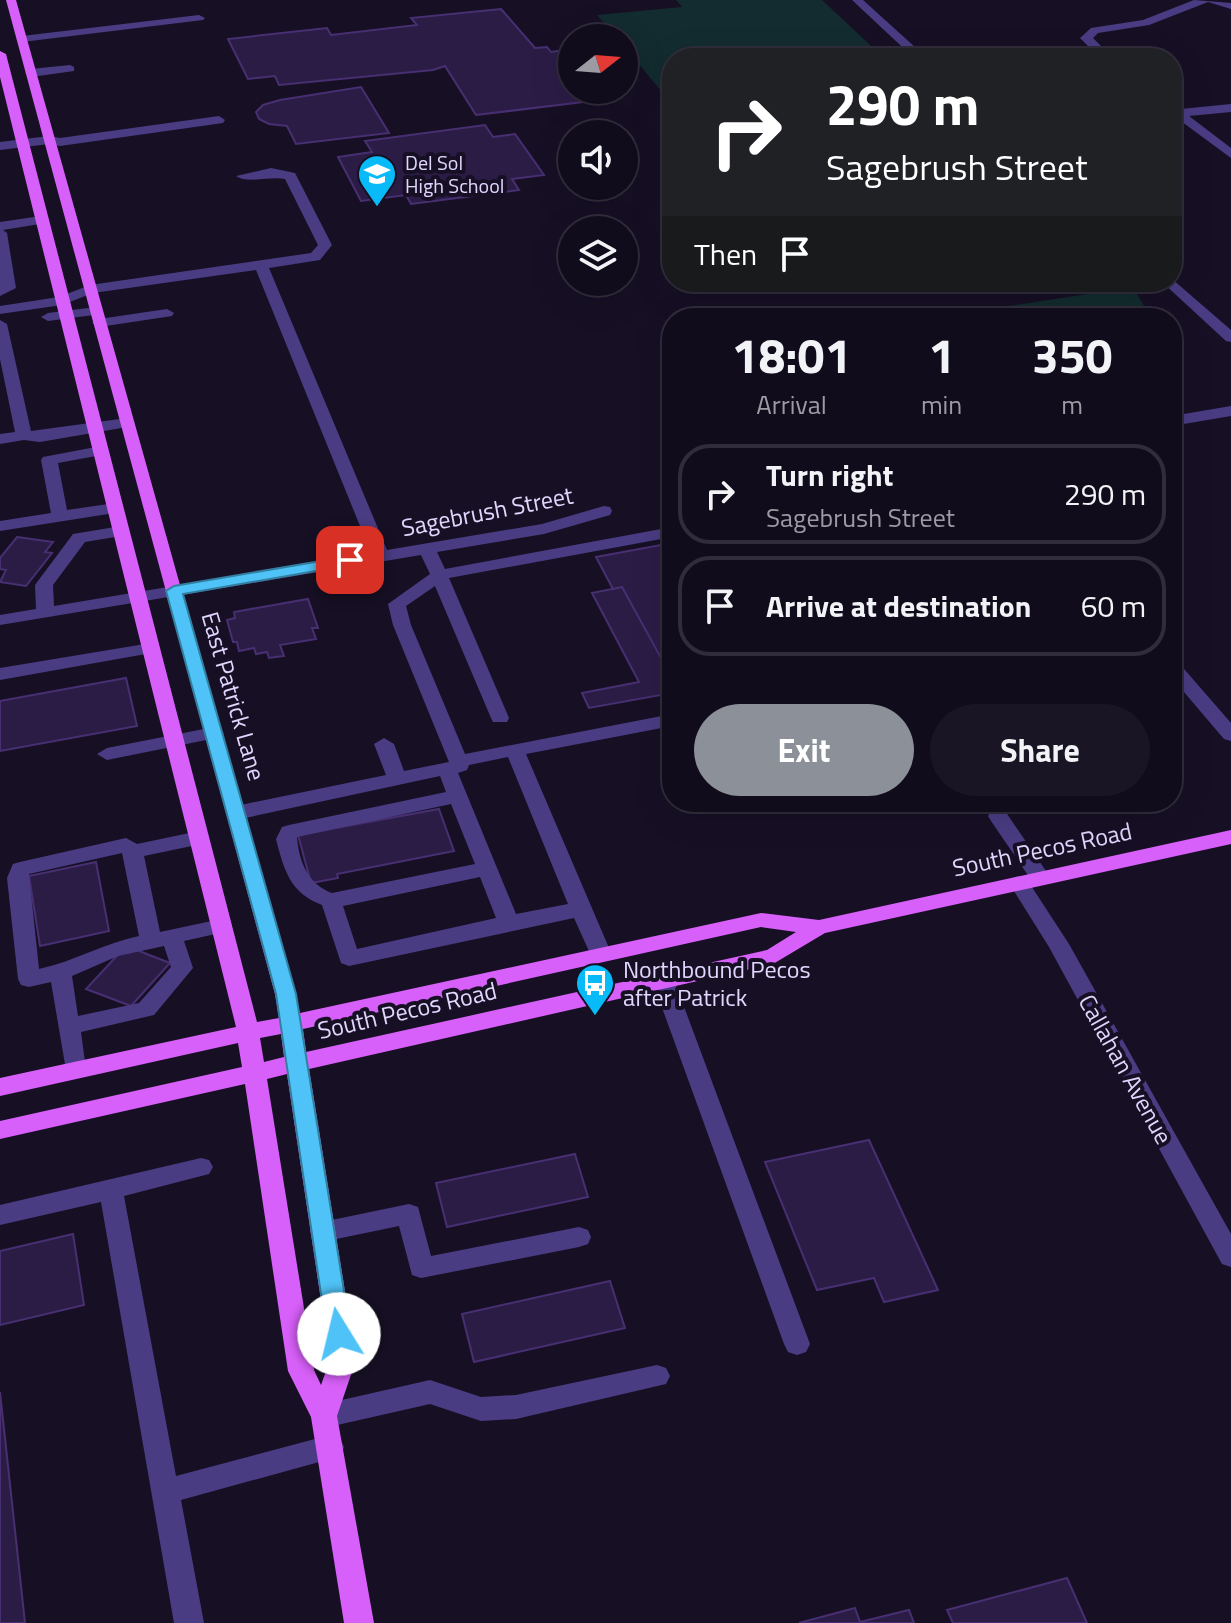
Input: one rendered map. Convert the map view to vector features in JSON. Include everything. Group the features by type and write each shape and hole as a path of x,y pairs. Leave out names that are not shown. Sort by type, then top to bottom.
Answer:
{"main road":[{"name":"East Patrick Lane","path":"11,0 292,1023 343,1360 324,1416"},
{"path":"0,43 22,39"},
{"name":"East Patrick Lane","path":"0,54 248,1032 301,1371 324,1416 359,1623"},
{"name":"South Pecos Road","path":"0,1087 761,920 819,927 1231,837"},
{"name":"South Pecos Road","path":"0,1130 773,956 819,927"}],"street":[{"path":"857,0 910,48"},
{"path":"1096,48 1086,38 1095,30 1145,23 1204,0"},
{"path":"1211,0 1231,6"},
{"path":"22,39 199,18"},
{"path":"31,73 70,69"},
{"path":"1182,111 1231,108"},
{"path":"1182,116 1231,154"},
{"path":"0,146 49,140 60,142 219,120"},
{"path":"24,435 0,324 64,308 90,289 315,257 325,245 290,176 271,172 242,176"},
{"path":"0,226 41,220"},
{"path":"0,233 9,288 0,292"},
{"path":"261,265 380,555"},
{"path":"1180,292 1231,338"},
{"path":"0,310 64,308 97,317 167,313"},
{"path":"1182,419 1231,411"},
{"path":"0,439 24,435 40,437 127,423"},
{"path":"60,517 49,460 101,451"},
{"path":"0,526 115,508"},
{"name":"Sagebrush Street","path":"0,620 544,529 604,511"},
{"path":"45,612 44,585 79,538 121,531"},
{"path":"509,923 458,796 453,765 397,604 439,575 662,534"},
{"path":"426,547 500,718"},
{"path":"0,674 151,648"},
{"path":"1182,678 1231,735"},
{"path":"236,813 515,750 662,722"},
{"path":"107,754 214,733"},
{"path":"384,744 397,778"},
{"path":"515,750 601,955"},
{"path":"458,796 289,832 286,839 301,886 309,894 331,901 487,869"},
{"name":"Callahan Avenue","path":"998,816 1058,944 1231,1257"},
{"path":"133,852 199,838"},
{"path":"70,1026 146,1009 182,968 162,939 133,852 126,845 20,869 17,878 29,979 61,972 113,949 162,939 221,926"},
{"path":"331,901 349,958 581,909"},
{"path":"61,972 75,1070"},
{"path":"663,980 797,1344"},
{"path":"0,1215 201,1167"},
{"path":"111,1190 189,1623"},
{"path":"322,1232 409,1214 421,1268 579,1237"},
{"path":"324,1416 430,1392 481,1409 516,1407 657,1376"},
{"path":"165,1492 330,1447"}],"green space":[{"path":"676,0 822,0 873,48 662,48 662,92 638,63 638,24 605,24 597,15 682,7"},
{"path":"1100,292 1136,292 1145,308 996,308"}],"building":[{"path":"501,9 535,48 547,47 551,52 558,51 558,104 567,104 476,115 445,66 433,70 279,85 275,76 248,79 228,39 327,28 331,35 417,25 411,18"},
{"path":"361,87 389,133 296,144 287,126 269,124 259,119 256,112 263,105 280,100"},
{"path":"485,125 493,137 515,134 544,175 512,179 519,190 411,204 406,195 361,201 338,157 372,152 365,141"},
{"path":"17,537 53,542 45,552 52,553 26,586 0,582 6,570 0,569 0,558"},
{"path":"662,545 662,660 622,587 613,589 596,557"},
{"path":"622,587 662,660 662,695 589,708 582,693 639,682 592,593"},
{"path":"308,599 318,628 312,628 316,639 280,645 284,656 269,658 267,652 256,654 254,648 239,651 237,642 233,642 227,620 235,618 234,612"},
{"path":"126,678 137,726 0,751 0,701"},
{"path":"439,809 454,851 337,874 338,878 311,883 298,835"},
{"path":"96,862 109,931 40,946 29,876"},
{"path":"126,946 170,963 131,1006 86,989"},
{"path":"869,1140 938,1290 884,1302 874,1278 817,1290 765,1162"},
{"path":"575,1154 588,1197 447,1227 436,1183"},
{"path":"73,1234 84,1305 0,1325 0,1251"},
{"path":"610,1281 625,1328 474,1362 462,1314"},
{"path":"0,1392 25,1623 0,1623"},
{"path":"1067,1578 1087,1623 953,1623 947,1610"},
{"path":"855,1608 860,1622 909,1610 914,1623 799,1623"}],"place":[{"name":"Del Sol High School","path":"377,208"},
{"name":"Northbound Pecos after Patrick","path":"595,1017"}],"route":[{"path":"339,1334 286,994 174,591 350,560"}]}
